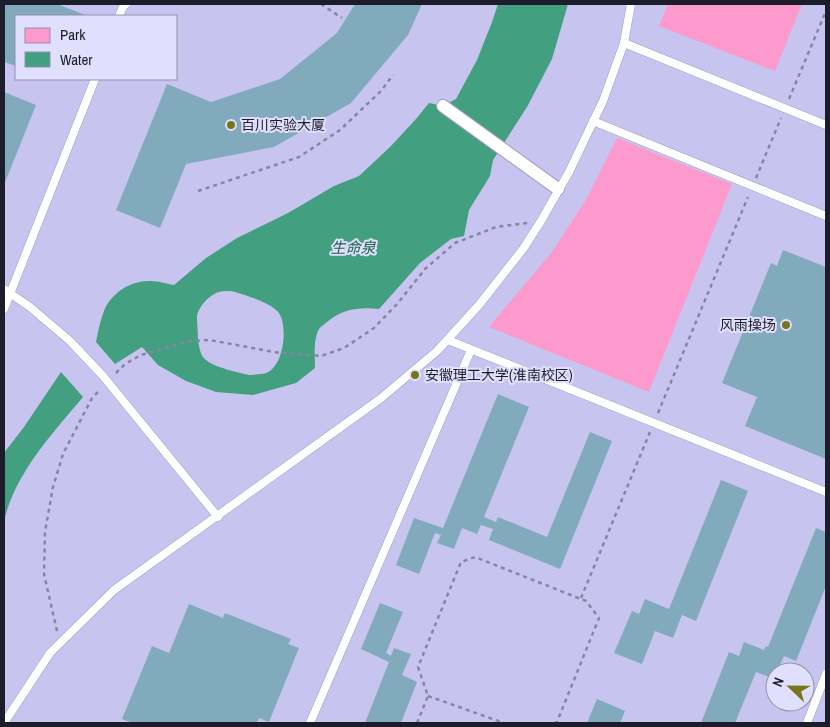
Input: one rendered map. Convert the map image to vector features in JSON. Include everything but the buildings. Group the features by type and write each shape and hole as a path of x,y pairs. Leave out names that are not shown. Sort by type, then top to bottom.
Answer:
{"street":[{"path":"443,106 558,189"}],"lane":[{"path":"114,4 124,6"},
{"path":"6,722 50,653 114,590 380,399 437,351 479,305 523,249 542,221 569,172 603,101 624,42 632,4"},
{"path":"624,42 826,125"},
{"path":"4,309 7,291 95,80"},
{"path":"593,121 826,216"},
{"path":"7,291 30,307 70,341 107,381 218,517"},
{"path":"448,340 826,492"},
{"path":"310,723 471,350"},
{"path":"807,723 826,674"}],"path":[{"path":"321,4 342,18"},
{"path":"581,598 826,11"},
{"path":"198,190 298,157 340,130 382,91 394,75"},
{"path":"59,645 55,617 44,574 46,532 53,487 63,454 92,398 125,364 141,355 190,341 210,340 273,352 320,356 344,348 374,328 398,304 425,269 455,243 496,227 542,221"},
{"path":"417,723 428,696 418,668 460,562 476,557 581,598 586,601 599,618 555,723"},
{"path":"428,696 504,723"}],"shaded area":[{"name":"安徽理工大学(淮南校区)","path":"4,4 826,4 826,723 4,723"}],"green space":[{"path":"668,4 802,4 775,71 659,26"},
{"path":"617,138 732,184 649,392 489,327 552,252 587,198"}],"water":[{"name":"生命泉","path":"498,4 568,4 552,59 527,107 493,160 490,176 469,210 464,236 451,239 420,263 379,309 365,308 345,312 320,327 315,343 315,368 296,383 253,395 216,392 186,381 158,365 142,347 115,364 96,342 104,311 117,293 129,285 144,281 157,281 174,285 206,258 237,238 288,213 334,186 359,176 390,147 429,103 443,106 456,99 477,60","holes":["231,291 257,299 279,313 284,329 284,339 279,359 268,372 249,375 233,371 209,363 201,353 197,319 200,309 216,293"]},
{"path":"61,372 83,397 47,440 25,471 9,504 4,522 4,453"}],"place":[{"name":"百川实验大厦","path":"231,125"},
{"name":"风雨操场","path":"786,325"},
{"name":"安徽理工大学(淮南校区)","path":"415,375"}]}
